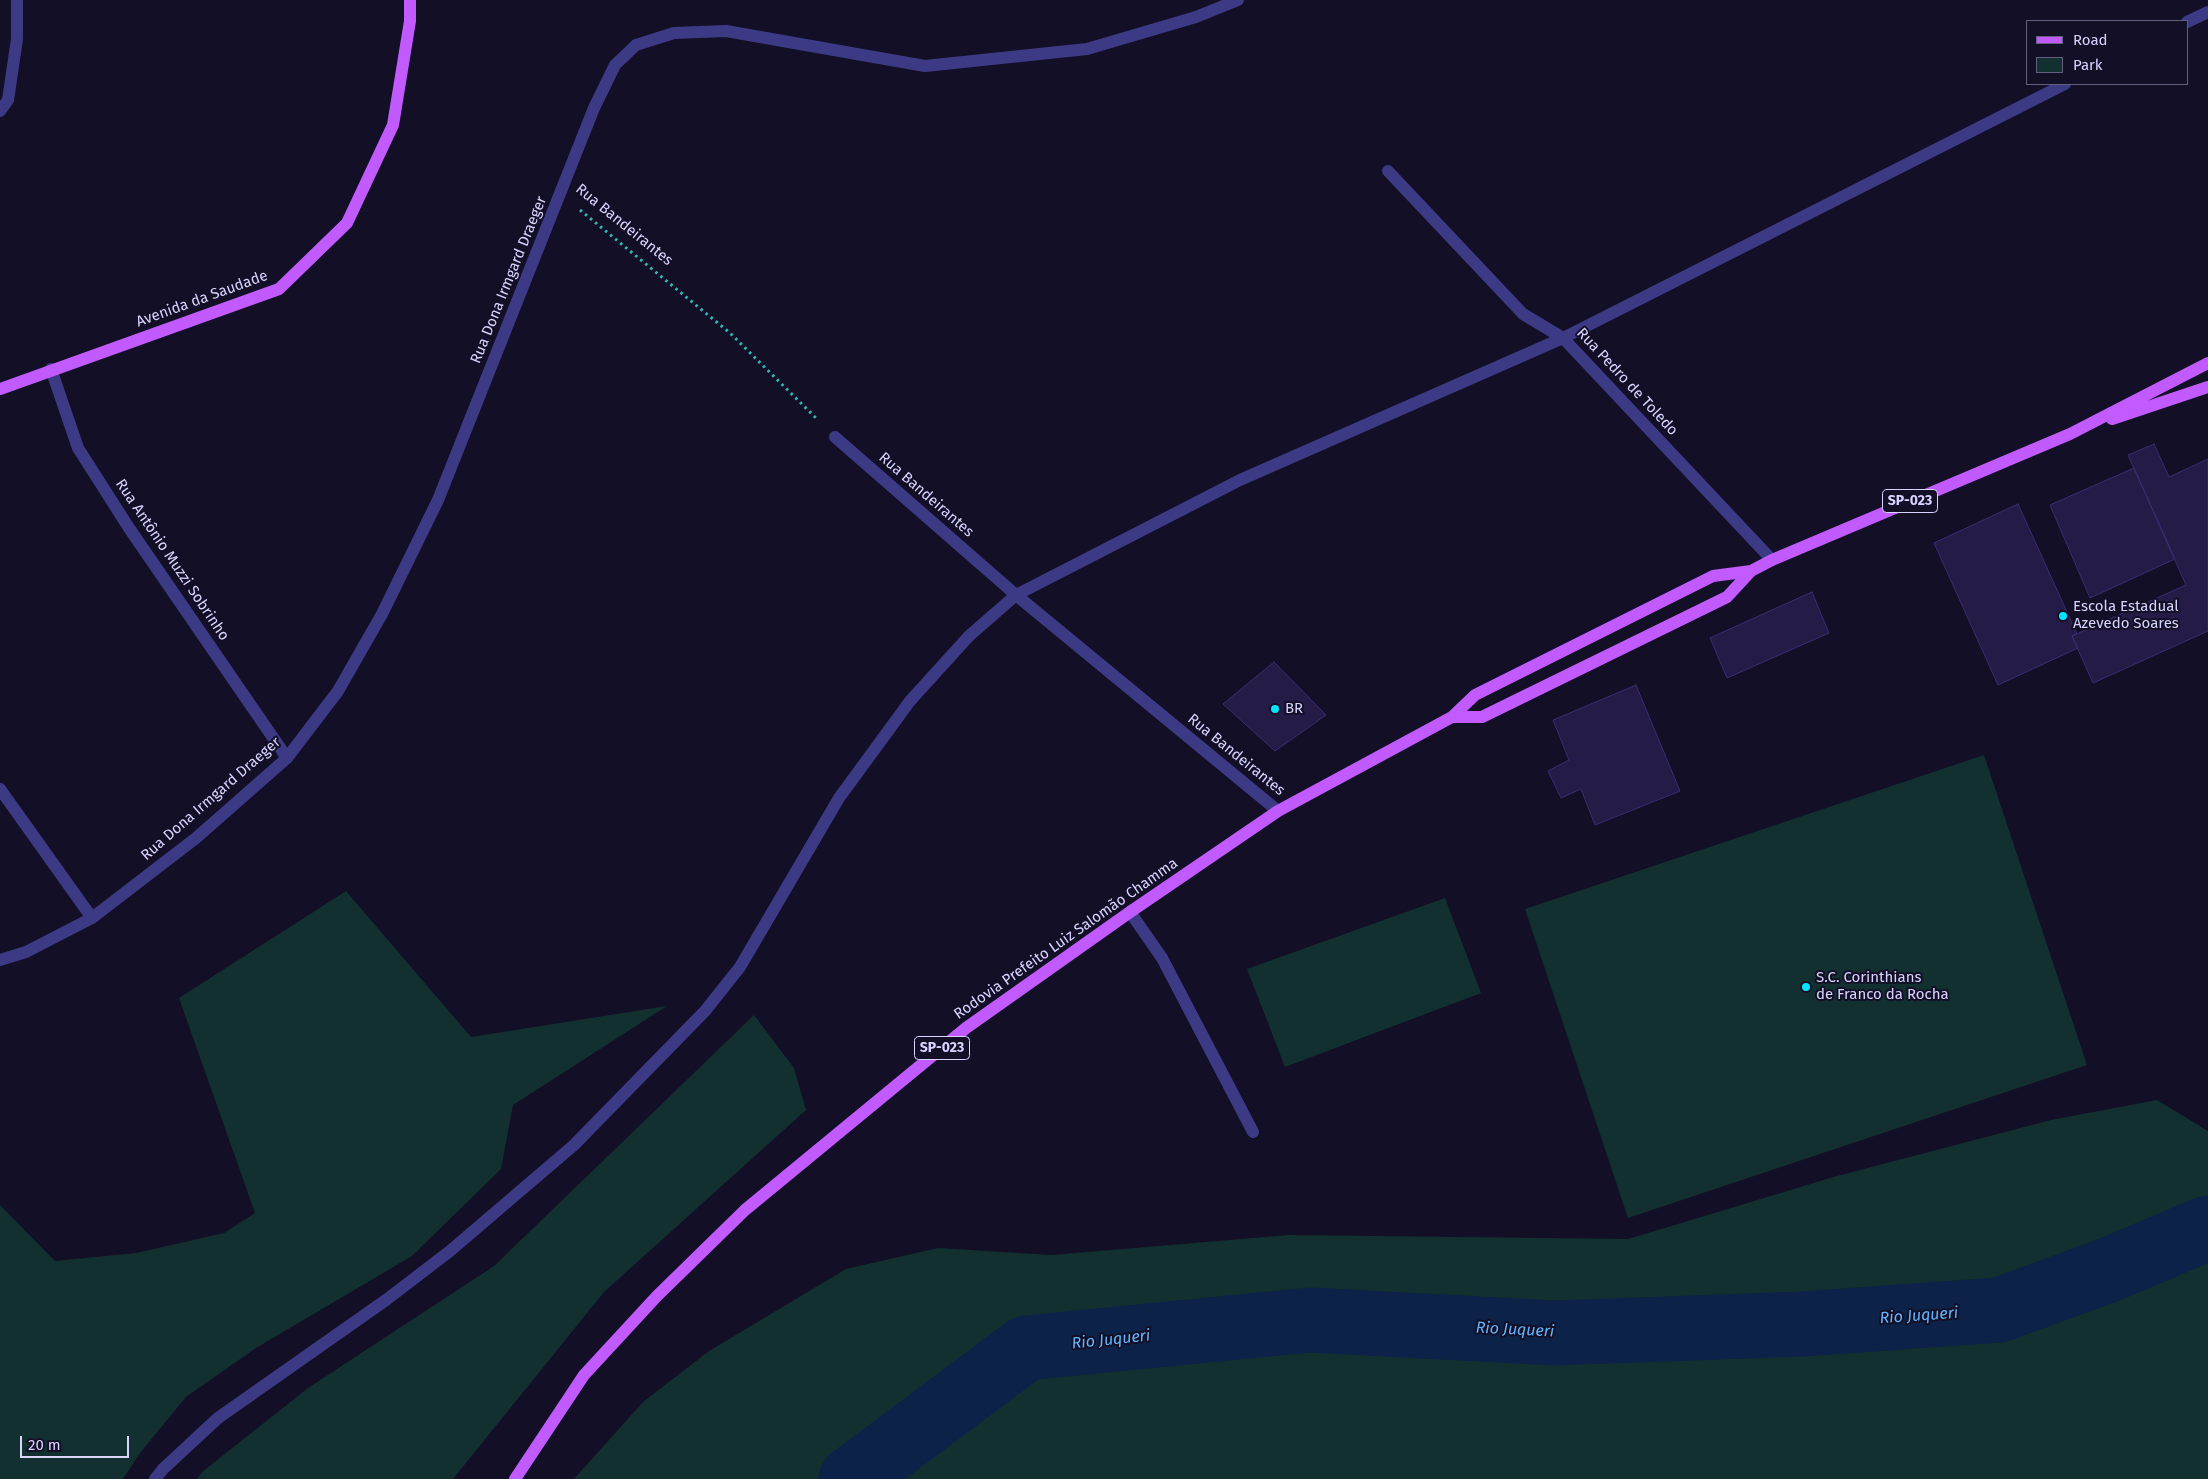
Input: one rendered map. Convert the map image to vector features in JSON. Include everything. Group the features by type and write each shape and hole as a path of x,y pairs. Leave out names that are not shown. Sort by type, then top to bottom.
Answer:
{"main road":[{"name":"Avenida da Saudade","path":"51,369 279,289 347,223 393,125 410,21 410,0"},
{"name":"Rodovia Prefeito Luiz Salomão Chamma","path":"2070,434 2208,363"},
{"path":"0,380 51,369"},
{"path":"0,389 51,369"},
{"name":"Rodovia Prefeito Luiz Salomão Chamma","path":"515,1479 584,1375 657,1296 745,1210 966,1028 1130,912 1278,811 1452,717 1475,694 1713,576 1751,571 1772,560 2070,434 2208,386"},
{"name":"Rodovia Prefeito Luiz Salomão Chamma","path":"1452,717 1482,717 1727,598 1751,571"}],"street":[{"path":"0,112 8,100 17,39 17,0"},
{"name":"Rua Dona Irmgard Draeger","path":"0,960 26,952 92,918 196,838 287,758 338,691 382,614 438,500 594,108 615,65 636,45 674,34 726,31 925,66 1087,49 1196,18 1238,0"},
{"path":"2188,22 2208,12"},
{"path":"155,1479 163,1469 218,1418 386,1300 450,1251 574,1145 698,1018 740,967 839,798 910,701 969,636 1016,595 1240,480 1563,338 2063,85"},
{"name":"Rua Pedro de Toledo","path":"1388,171 1523,314 1563,338 1772,560"},
{"name":"Rua Antônio Muzzi Sobrinho","path":"51,369 78,448 129,528 287,758"},
{"name":"Rua Bandeirantes","path":"835,437 1016,595 1278,811"},
{"path":"0,789 92,918"},
{"path":"1130,912 1162,958 1252,1132"}],"path":[{"name":"Rua Bandeirantes","path":"560,194 730,334 835,437"}],"green space":[{"name":"S.C. Corinthians de Franco da Rocha","path":"1984,755 2087,1065 1628,1218 1525,909"},
{"path":"346,891 471,1037 667,1006 513,1105 501,1169 412,1256 256,1348 186,1397 140,1453 123,1479 0,1479 0,1205 55,1261 136,1253 224,1233 255,1213 179,998"},
{"path":"1445,898 1481,993 1285,1067 1247,969"},
{"path":"754,1015 794,1068 806,1110 604,1292 453,1479 197,1479 202,1472 308,1388 494,1266"},
{"path":"2157,1100 2208,1131 2208,1479 574,1479 643,1402 709,1351 846,1269 938,1248 1051,1255 1289,1235 1628,1239 1837,1176 2051,1120"}],"building":[{"path":"2154,444 2169,477 2208,459 2208,631 2093,683 2072,636 2186,585 2128,455"},
{"path":"2134,468 2175,559 2090,598 2050,505"},
{"path":"2018,504 2077,634 2072,636 2078,648 1998,685 1934,543"},
{"path":"1812,592 1829,633 1727,678 1710,638"},
{"name":"BR","path":"1274,662 1326,715 1275,751 1223,704"},
{"path":"1636,685 1680,791 1595,825 1581,789 1561,798 1548,771 1569,760 1553,720"}],"waterway":[{"name":"Rio Juqueri","path":"851,1479 1026,1348 1310,1320 1555,1333 1802,1324 1999,1310 2106,1271 2208,1228"}],"place":[{"name":"Escola Estadual Azevedo Soares","path":"2063,616"},
{"name":"BR","path":"1275,709"},
{"name":"S.C. Corinthians de Franco da Rocha","path":"1806,987"}]}
